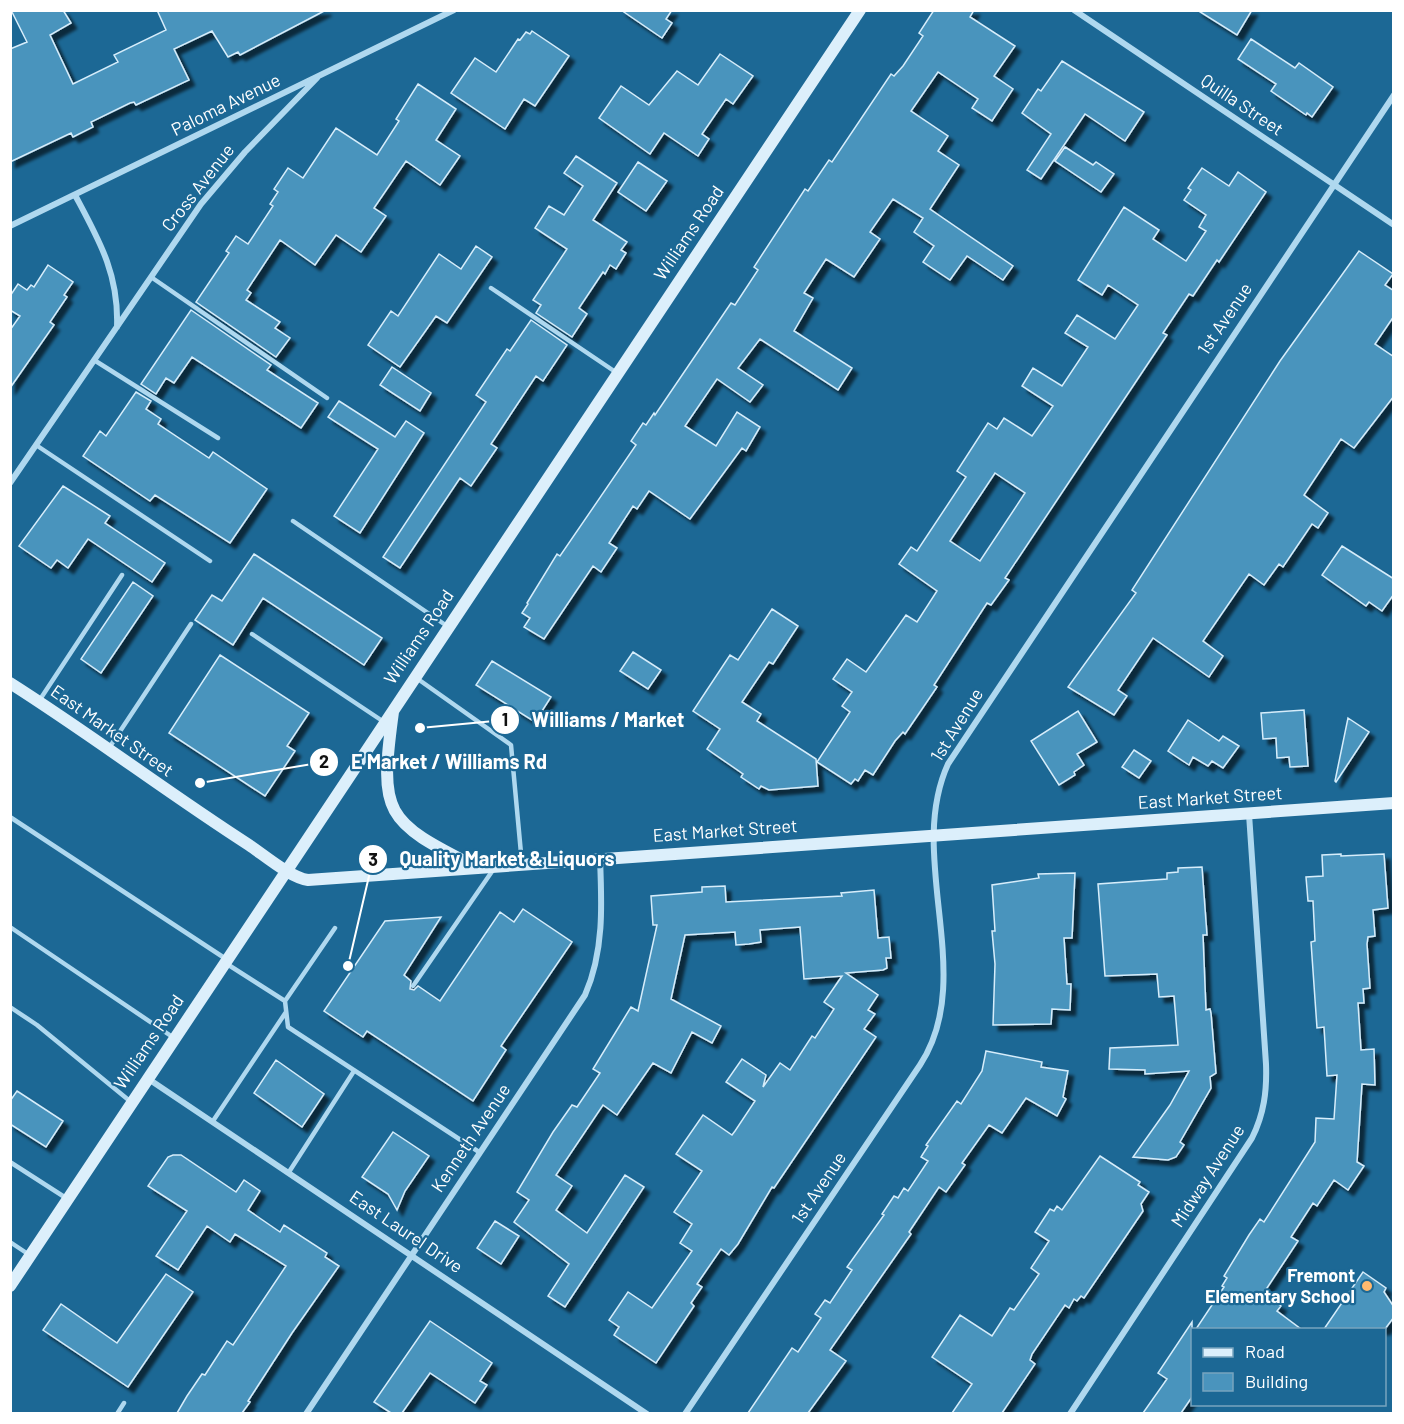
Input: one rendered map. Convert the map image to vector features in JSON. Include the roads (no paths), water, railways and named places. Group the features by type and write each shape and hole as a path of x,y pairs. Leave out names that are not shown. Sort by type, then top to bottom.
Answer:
{"main road":[{"name":"Williams Road","path":"12,1282 860,10"},
{"name":"East Market Street","path":"10,683 110,748 184,803 286,869 308,880 1394,803"},
{"path":"394,708 385,774 393,808 416,835 477,867"}],"street":[{"name":"Paloma Avenue","path":"10,226 453,10"},
{"name":"Quilla Street","path":"1074,10 1394,225"},
{"name":"Cross Avenue","path":"10,483 151,277 223,177 317,78"},
{"name":"1st Avenue","path":"685,1413 930,1050 940,1022 942,994 934,835 938,789 957,749 1394,95"},
{"path":"75,195 100,244 114,280 118,306 117,327"},
{"name":"Midway Avenue","path":"1070,1413 1252,1138 1262,1116 1267,1084 1249,813"},
{"name":"Kenneth Avenue","path":"306,1413 585,995 591,981 600,928 600,858"},
{"name":"East Laurel Drive","path":"147,1078 647,1413"}],"lane":[{"path":"151,277 327,398"},
{"path":"490,288 617,373"},
{"path":"94,360 218,438"},
{"path":"36,445 210,561"},
{"path":"293,521 448,626"},
{"path":"39,701 122,575"},
{"path":"110,748 191,624"},
{"path":"252,634 384,722"},
{"path":"414,677 511,745 522,864"},
{"path":"10,817 285,1001"},
{"path":"413,986 496,866"},
{"path":"10,927 174,1038"},
{"path":"335,928 285,1001 288,1028 479,1152"},
{"path":"10,1007 37,1025 131,1102"},
{"path":"213,1122 286,1012"},
{"path":"289,1172 354,1071"},
{"path":"10,1162 67,1199"},
{"path":"10,1242 30,1256"},
{"path":"117,1413 124,1403"}],"place":[{"name":"Williams / Market","path":"420,728"},
{"name":"E Market / Williams Rd","path":"200,783"},
{"name":"Quality Market & Liquors","path":"348,966"},
{"name":"Fremont Elementary School","path":"1367,1286"}]}
